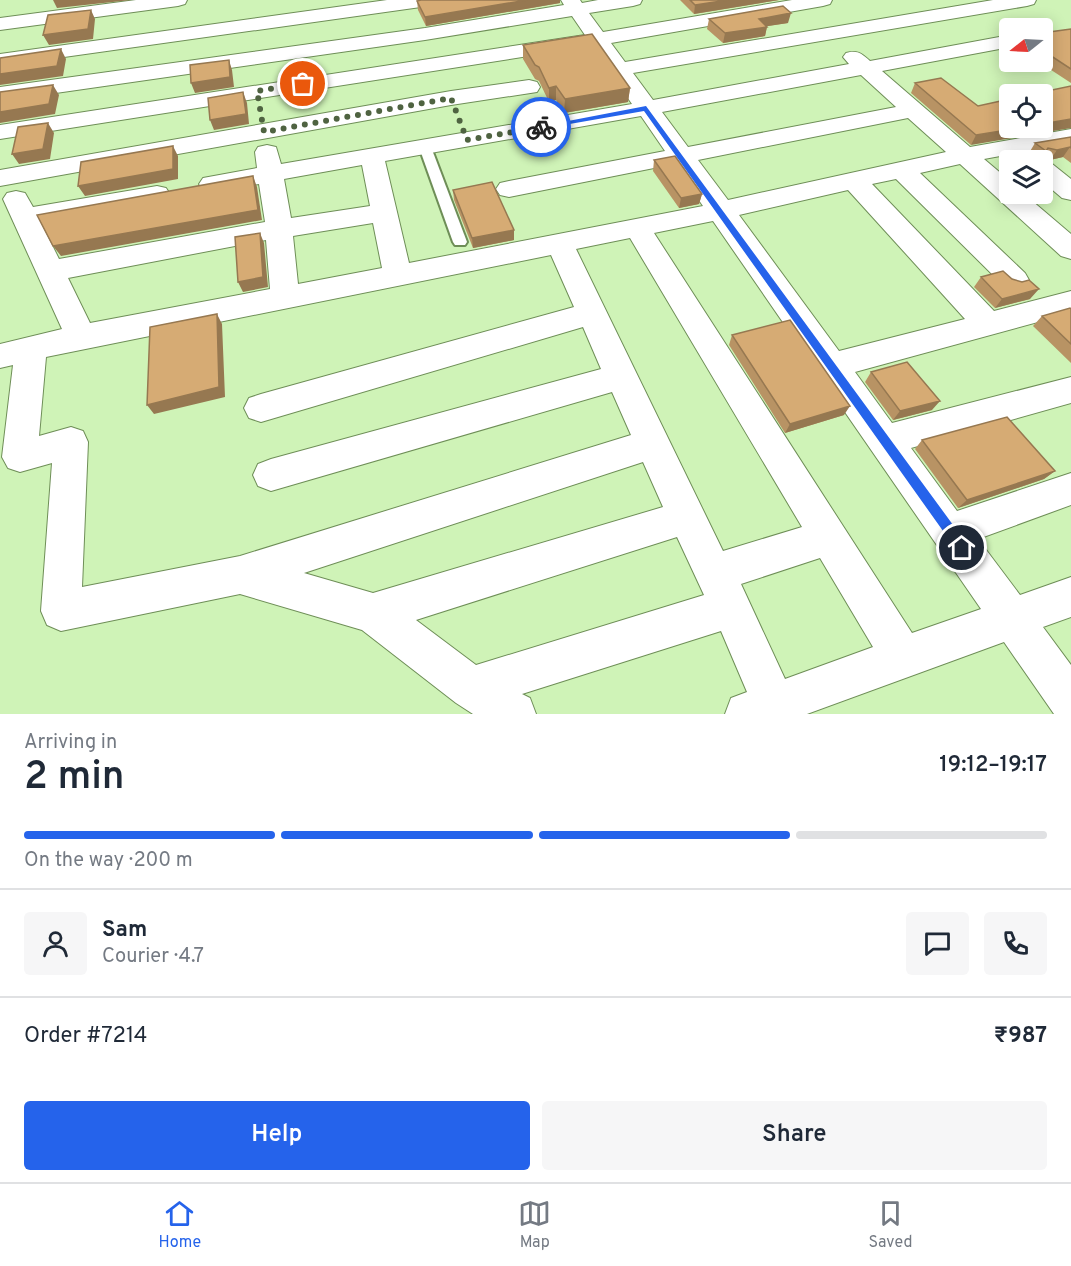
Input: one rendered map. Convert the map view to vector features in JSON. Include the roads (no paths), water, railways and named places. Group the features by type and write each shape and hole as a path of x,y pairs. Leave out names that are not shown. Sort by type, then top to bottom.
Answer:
{"street":[{"path":"0,20 6,0"},
{"path":"0,24 178,0"},
{"path":"0,94 425,34 573,5 633,0"},
{"path":"0,132 438,65 793,3 823,0"},
{"path":"619,69 1027,0"},
{"path":"0,60 247,16 416,1 425,34 467,140"},
{"path":"793,3 1071,249"},
{"path":"573,5 1071,701"},
{"path":"247,16 279,229 285,298"},
{"path":"24,216 372,157 999,43"},
{"path":"81,336 2,172 264,132 451,98 529,87"},
{"path":"509,189 914,110"},
{"path":"1033,150 1070,137"},
{"path":"652,444 240,575 61,611 71,441 20,457 15,352 81,336 285,298 719,211 967,155 999,154"},
{"path":"372,157 398,274"},
{"path":"902,170 1015,280"},
{"path":"1053,177 1071,192"},
{"path":"854,181 988,324"},
{"path":"50,272 279,229 385,212"},
{"path":"637,227 903,658"},
{"path":"559,243 722,590 766,711 1071,597"},
{"path":"831,366 1071,302"},
{"path":"261,408 591,313"},
{"path":"271,475 620,377"},
{"path":"884,440 1071,390"},
{"path":"950,531 1071,489"},
{"path":"373,613 686,517"},
{"path":"471,688 722,590 828,537"},
{"path":"240,575 373,613 471,688 514,714"}],"lane":[{"path":"425,147 460,242"}]}
